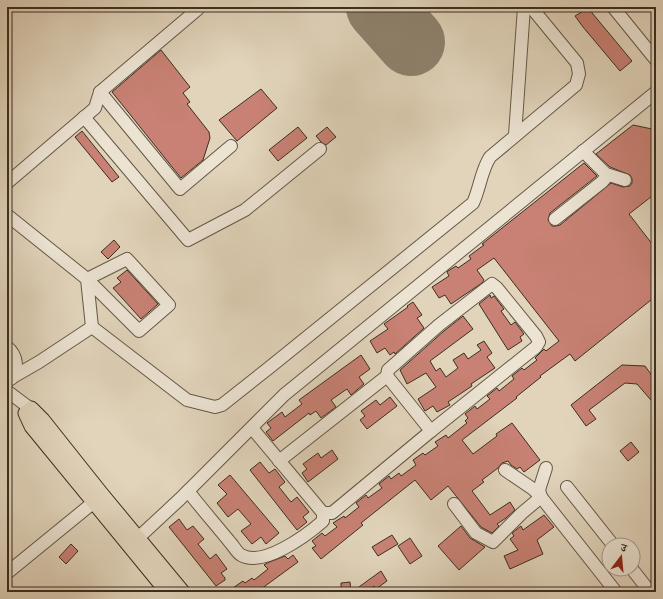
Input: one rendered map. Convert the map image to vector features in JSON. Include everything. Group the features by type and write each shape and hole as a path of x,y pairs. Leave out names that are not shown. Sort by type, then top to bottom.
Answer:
{"main road":[{"path":"29,411 32,426 168,592"},
{"path":"29,411 42,420 182,592"}],"street":[{"path":"515,135 524,7"},
{"path":"87,279 92,327 187,400 215,407 222,405 473,203 484,166 490,157 576,85 579,74 577,63 531,7"},
{"path":"613,7 656,60"},
{"path":"7,183 95,108 100,92 198,9"},
{"path":"100,92 180,189 231,146"},
{"path":"138,538 284,396 656,92"},
{"path":"643,102 656,96"},
{"path":"84,117 188,240 246,210 320,149"},
{"path":"583,151 606,174 625,180"},
{"path":"555,219 602,182 608,175"},
{"path":"7,215 87,279 139,332 169,305 127,260 87,279"},
{"path":"279,461 387,376 388,370 439,325 492,284 497,288 536,336 539,342 536,347 332,513 323,513"},
{"path":"10,380 92,327"},
{"path":"7,348 16,360 15,372 10,380"},
{"path":"387,376 431,431"},
{"path":"7,391 29,411"},
{"path":"7,396 29,411"},
{"path":"188,491 241,555 256,558 265,556 291,545 323,521 323,513 252,428"},
{"path":"541,498 538,490 546,468"},
{"path":"505,470 533,489 616,592"},
{"path":"567,487 607,537"},
{"path":"454,504 476,533 493,542 522,513 541,498"},
{"path":"7,573 94,502"},
{"path":"638,577 650,592"}],"building":[{"path":"588,8 632,61 620,71 575,16"},
{"path":"161,50 190,87 183,93 190,102 187,104 209,132 210,138 203,160 181,178 112,92"},
{"path":"261,89 277,108 237,141 219,120"},
{"path":"633,125 652,129 656,132 656,193 629,214 656,249 656,296 575,361 570,354 540,376 541,377 516,397 517,398 462,440 473,454 497,436 496,434 512,423 540,460 524,472 520,467 517,469 508,461 502,463 498,468 482,480 484,482 472,491 490,515 510,502 515,510 497,524 499,526 492,533 481,527 448,486 431,500 415,480 361,523 363,525 321,559 312,548 316,546 312,541 322,533 325,536 337,527 333,523 344,516 345,518 359,507 356,503 366,495 368,498 382,488 379,484 389,476 391,479 399,473 401,476 416,465 413,460 423,453 425,455 438,446 435,442 446,435 448,438 467,423 465,421 468,418 465,414 475,406 477,409 490,399 487,396 497,388 499,391 514,379 512,376 522,368 524,370 537,360 535,358 544,349 546,351 559,341 494,258 477,270 484,280 482,283 451,304 445,295 439,298 432,287 449,276 448,271 456,266 458,268 471,259 469,256 484,245 482,244 584,163 597,176 550,213 548,220 552,226 560,225 611,183 623,187 630,186 632,179 630,175 610,167 596,154"},
{"path":"298,127 307,138 278,161 269,150"},
{"path":"327,127 336,137 326,145 316,136"},
{"path":"82,131 119,177 112,182 75,137"},
{"path":"114,240 120,247 108,259 101,252"},
{"path":"127,270 158,304 141,319 113,288 121,282 117,278"},
{"path":"490,295 491,298 494,296 504,309 501,311 511,325 515,322 524,334 520,337 522,341 508,350 479,304"},
{"path":"413,302 422,315 417,318 424,328 395,354 394,352 390,355 385,348 377,353 370,341 388,329 384,324"},
{"path":"463,316 473,329 430,361 436,371 440,368 446,377 458,368 453,360 464,353 468,359 481,350 477,345 484,341 492,353 487,357 495,368 448,402 450,405 437,412 433,406 425,411 418,399 436,387 426,373 407,384 400,370"},
{"path":"361,355 370,369 359,377 364,384 351,395 347,389 331,400 336,407 321,418 316,411 310,415 309,413 273,441 266,432 271,428 267,423 282,412 285,417 302,404 299,400"},
{"path":"622,365 645,366 656,381 656,406 637,384 625,383 589,410 596,419 586,426 571,405"},
{"path":"390,397 397,406 367,429 360,420 365,416 361,411 376,400 380,405"},
{"path":"631,442 639,452 628,461 620,451"},
{"path":"332,450 338,459 308,482 302,473 307,469 303,464 318,453 321,458"},
{"path":"260,462 269,473 275,469 285,482 279,487 291,502 297,497 309,512 303,517 307,522 297,530 250,470"},
{"path":"230,475 279,533 266,544 261,537 252,544 241,531 251,524 238,509 228,517 217,503 227,494 218,485"},
{"path":"544,515 554,527 537,540 543,554 510,569 504,556 518,550 510,539 514,536 512,533 521,526 523,530"},
{"path":"179,519 187,530 193,526 204,539 198,544 210,559 216,554 227,569 221,573 225,580 216,586 169,527"},
{"path":"461,526 470,538 485,547 459,570 438,546"},
{"path":"392,535 398,544 378,556 372,547"},
{"path":"410,538 422,556 410,564 398,546"},
{"path":"71,544 78,551 66,564 59,557"},
{"path":"293,555 298,562 261,589 264,592 227,592 243,581 245,583 252,578 254,580 268,569 264,565 267,563 285,556 288,559"},
{"path":"381,571 387,581 376,589 374,586 367,592 352,592"},
{"path":"350,582 351,592 341,592 341,583"}],"runway":[{"path":"380,7 411,42"}]}
